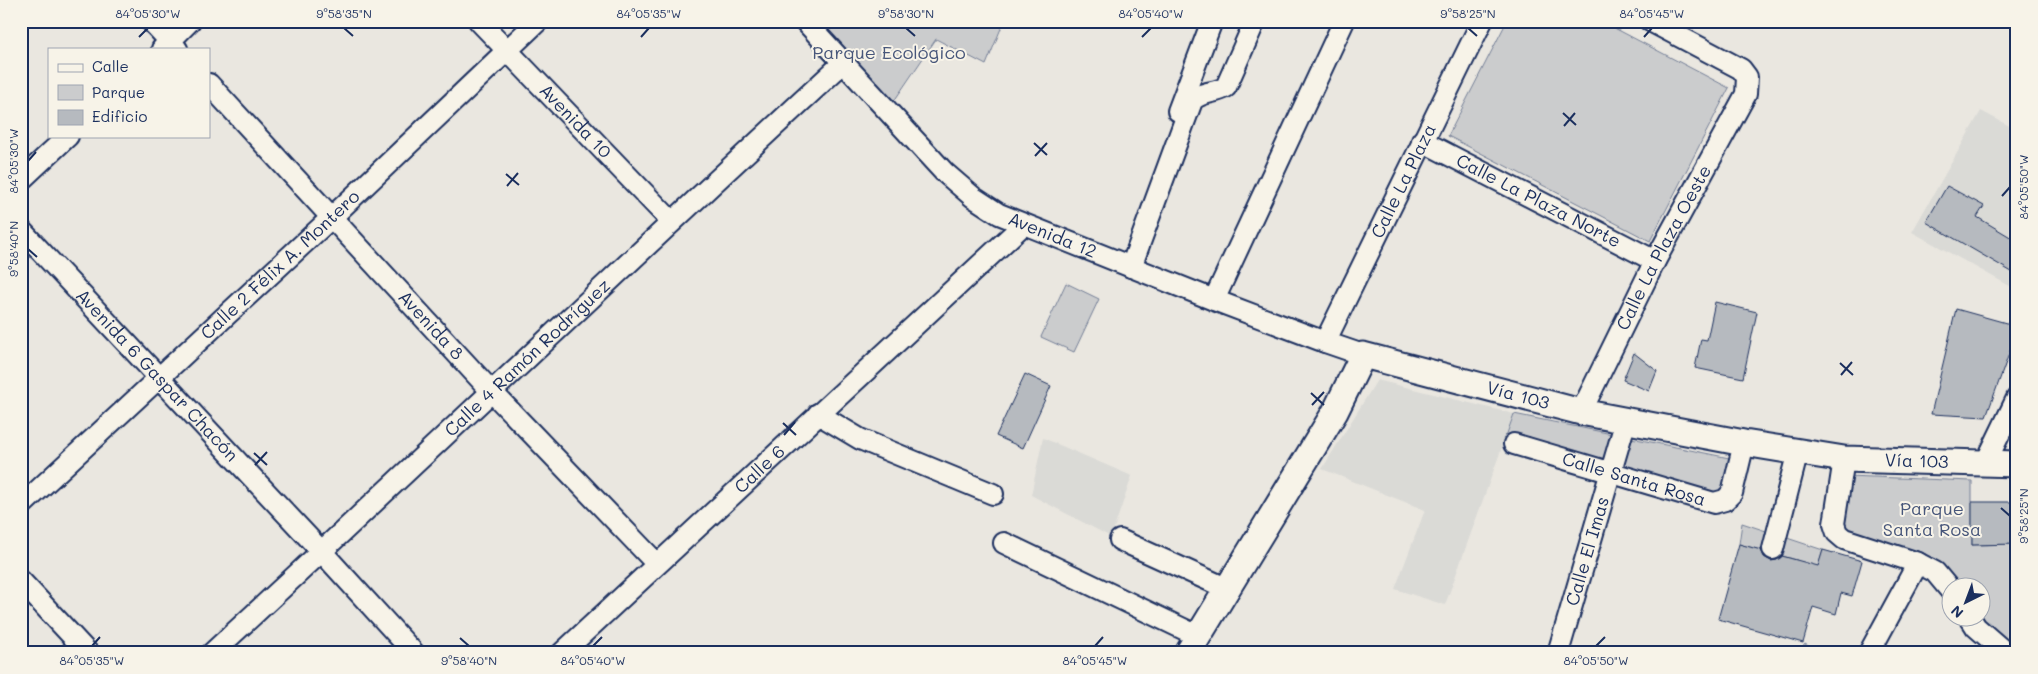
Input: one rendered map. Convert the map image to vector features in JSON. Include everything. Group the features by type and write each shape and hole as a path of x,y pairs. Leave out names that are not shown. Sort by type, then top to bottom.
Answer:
{"main road":[{"name":"Vía 103","path":"1363,355 1581,412 1744,443 1844,459 2017,464"},
{"path":"1193,645 1336,412 1363,355"}],"street":[{"path":"151,21 170,46 190,21"},
{"name":"Avenida 10","path":"479,21 672,221"},
{"name":"Calle 2 Félix A. Montero","path":"21,506 159,379 538,21"},
{"name":"Avenida 12","path":"805,21 952,178 973,197 999,214 1214,300 1363,355"},
{"path":"1126,265 1212,21"},
{"path":"1126,265 1192,101 1197,96 1219,91 1226,87 1255,21"},
{"path":"1214,300 1344,21"},
{"name":"Calle La Plaza","path":"1325,342 1482,21"},
{"name":"Calle La Plaza Oeste","path":"1581,412 1655,261 1746,94 1748,84 1747,77 1742,69 1650,21"},
{"name":"Calle 4 Ramón Rodríguez","path":"212,653 843,63"},
{"name":"Avenida 8","path":"210,85 330,218 492,392 657,564"},
{"path":"21,180 66,138"},
{"name":"Calle La Plaza Norte","path":"1422,141 1655,261"},
{"name":"Calle 6","path":"562,653 1023,225"},
{"name":"Avenida 6 Gaspar Chacón","path":"21,230 414,653"},
{"path":"1985,464 2017,398"},
{"path":"818,414 860,439 993,494"},
{"name":"Calle El Imas","path":"1558,653 1612,474 1626,420"},
{"name":"Calle Santa Rosa","path":"1514,444 1714,503 1725,500 1732,493 1744,443"},
{"path":"1773,549 1798,451"},
{"path":"1844,459 1834,524 1837,533 1844,540 1918,563 1935,572 1940,578"},
{"path":"1120,540 1228,589"},
{"path":"1004,543 1193,645"},
{"path":"1869,653 1918,563"},
{"path":"21,581 88,653"},
{"path":"1975,626 2006,653"}],"shaded area":[{"path":"1981,111 2017,130 2017,290 1912,232"},
{"path":"1377,380 1514,414 1445,605 1395,589 1425,510 1322,469"},
{"path":"1043,438 1132,476 1111,537 1031,495"}],"green space":[{"name":"Parque Ecológico","path":"818,21 1004,21 986,65 936,39 892,104"},
{"path":"1507,21 1601,21 1729,88 1650,241 1448,136"},
{"path":"1066,283 1099,299 1074,352 1041,337"},
{"path":"1514,414 1734,459 1727,486 1715,496 1505,439"},
{"name":"Parque Santa Rosa","path":"1847,476 1972,481 1972,545 2017,544 2017,647 2014,652 1984,629 1983,626 1990,626 1990,576 1940,576 1940,579 1850,534 1840,521"},
{"path":"1742,523 1823,550 1813,584 1797,560 1739,544"},
{"path":"1805,644 1820,653 1798,653"}],"building":[{"path":"1947,186 1984,206 1977,217 2017,241 2017,275 1926,222"},
{"path":"1715,302 1757,312 1743,378 1695,368 1701,339 1707,340"},
{"path":"1956,309 2017,326 2017,332 1986,417 1931,414"},
{"path":"1634,353 1657,371 1649,391 1623,380"},
{"path":"1025,374 1051,386 1023,448 996,436"},
{"path":"1972,502 2017,502 2017,544 1972,545"},
{"path":"1739,544 1761,550 1764,557 1771,561 1777,560 1782,556 1818,566 1823,550 1862,561 1852,596 1841,593 1836,614 1813,607 1803,643 1718,619"}]}
